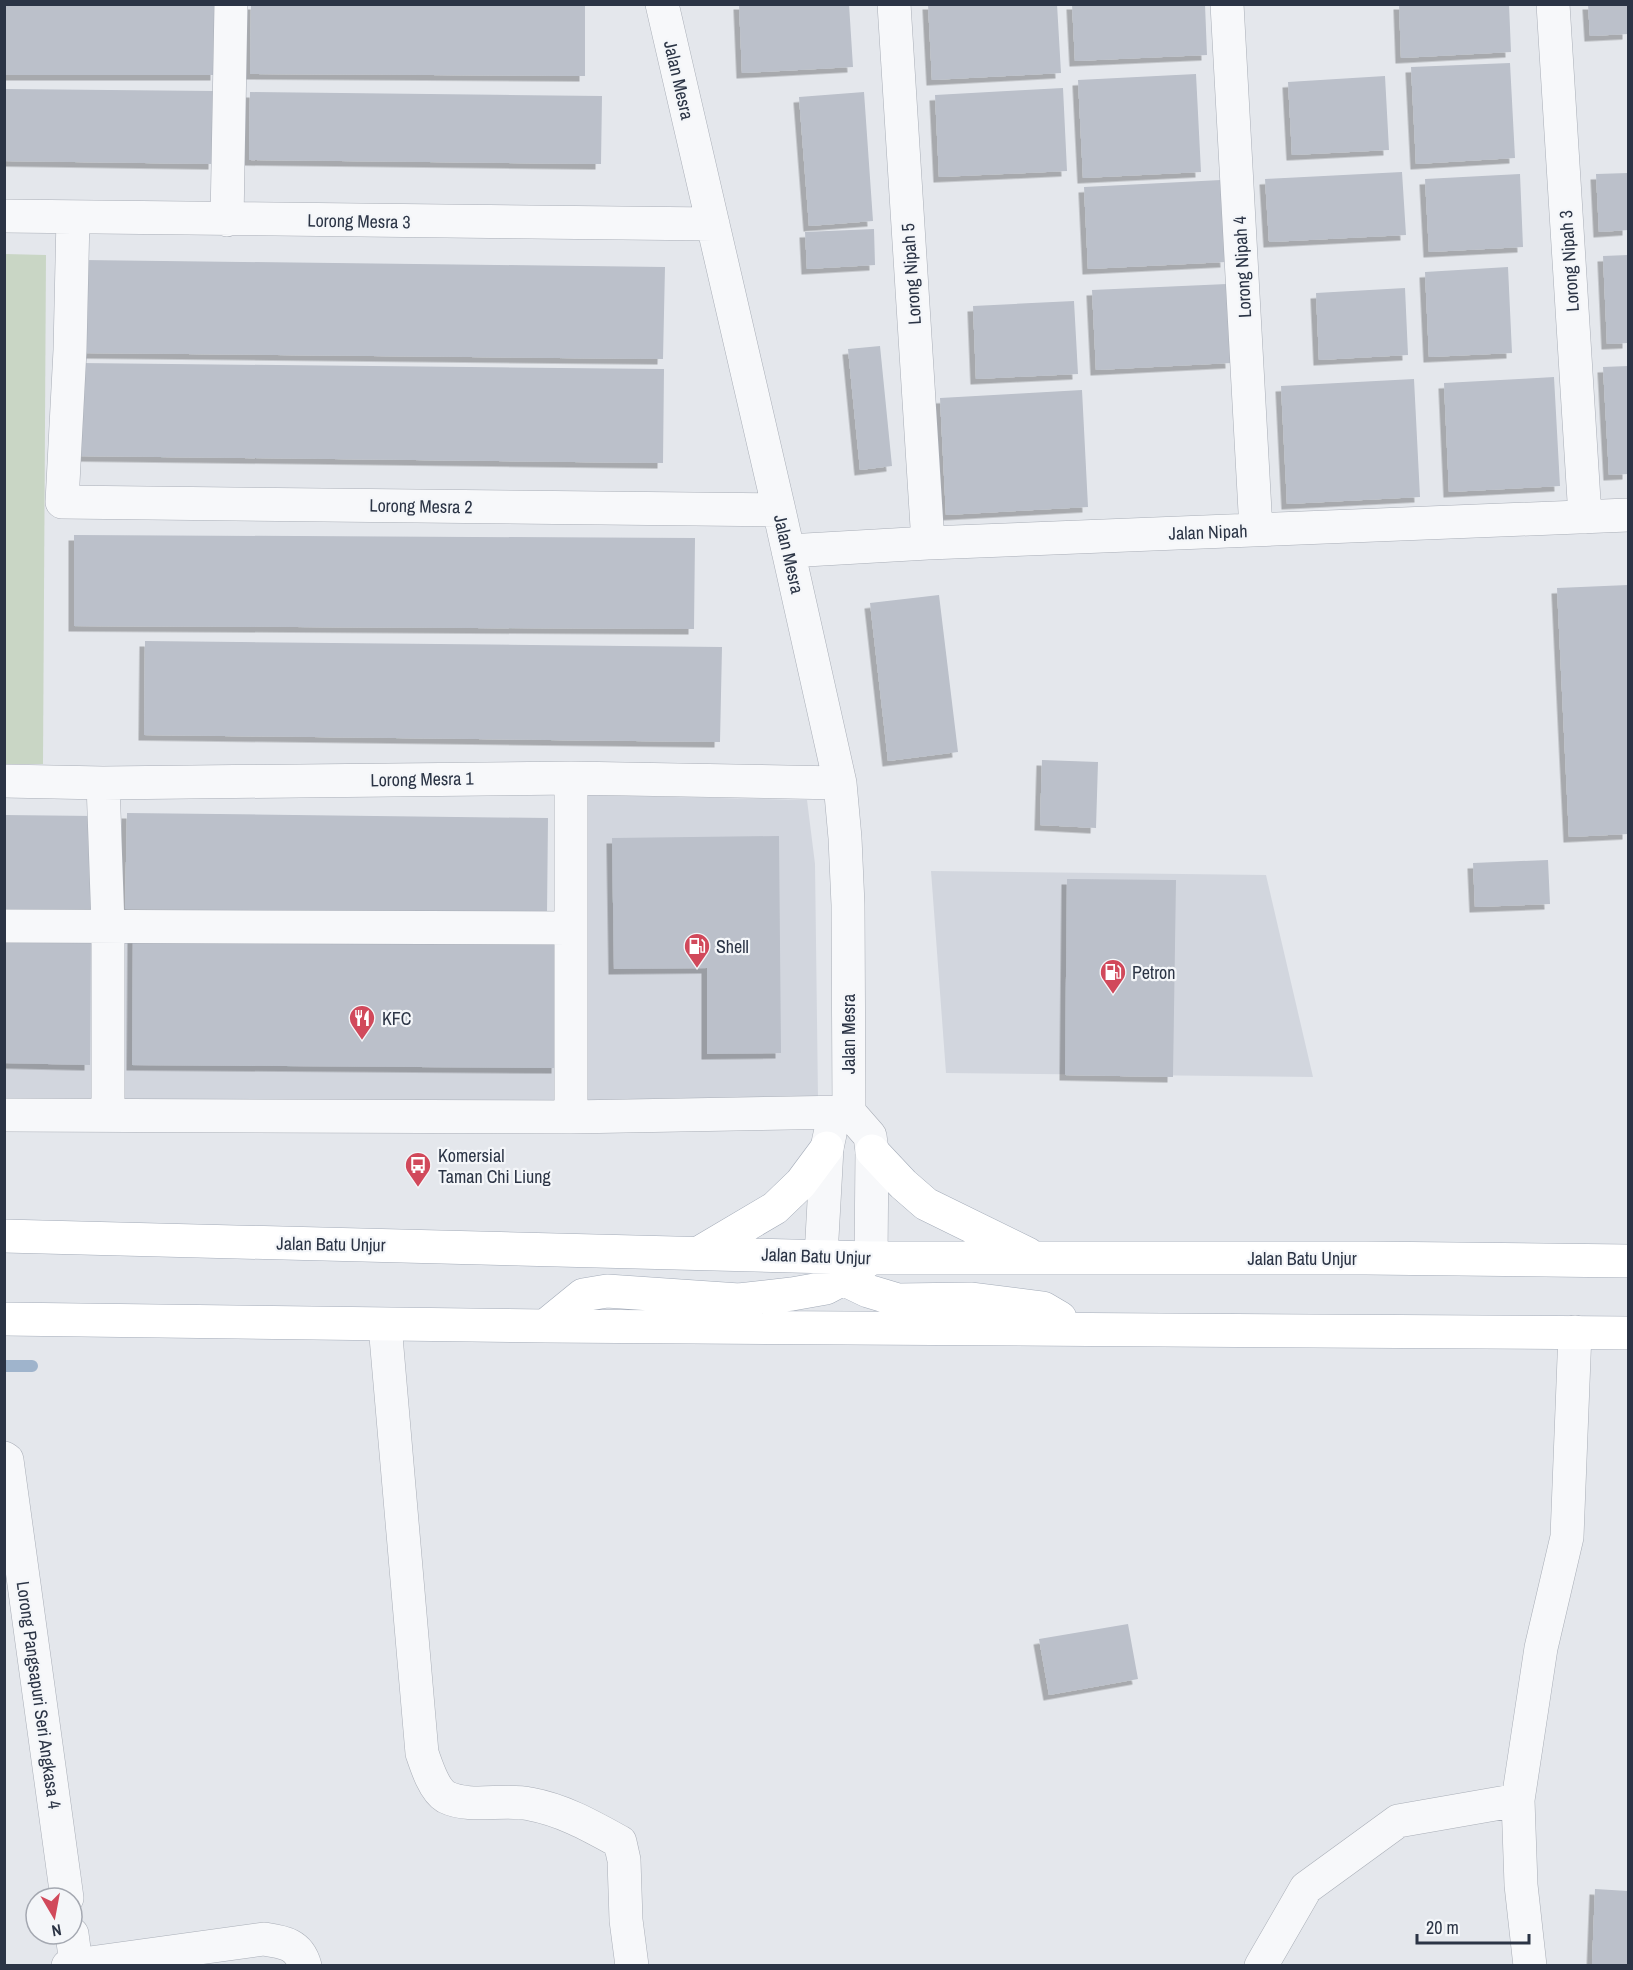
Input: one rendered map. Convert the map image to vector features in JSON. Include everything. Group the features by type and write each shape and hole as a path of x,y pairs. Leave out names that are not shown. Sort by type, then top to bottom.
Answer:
{"main road":[{"path":"699,1253 775,1208 801,1183 827,1148"},
{"path":"872,1151 903,1184 926,1204 1038,1258"},
{"name":"Jalan Batu Unjur","path":"4,1236 699,1253 832,1267"},
{"path":"832,1267 871,1258"},
{"name":"Jalan Batu Unjur","path":"871,1258 1366,1258 1629,1261"},
{"path":"545,1326 583,1295 607,1291 739,1300 826,1288 832,1267"},
{"path":"832,1267 868,1291 898,1299 972,1299 1043,1308 1078,1328"},
{"path":"4,1319 385,1325 1629,1333"}],"street":[{"path":"227,220 231,4"},
{"name":"Jalan Mesra","path":"662,4 840,783 848,905 849,1112"},
{"name":"Lorong Nipah 5","path":"894,4 928,543"},
{"name":"Lorong Nipah 4","path":"1227,4 1256,530"},
{"name":"Lorong Nipah 3","path":"1553,4 1586,517"},
{"name":"Lorong Mesra 3","path":"4,216 713,224"},
{"name":"Lorong Mesra 2","path":"73,217 70,350 62,502 779,510"},
{"name":"Jalan Nipah","path":"788,551 928,543 1629,515"},
{"path":"571,778 571,1118"},
{"name":"Lorong Mesra 1","path":"4,781 103,783 571,778 840,783"},
{"path":"103,783 108,926 108,1115"},
{"path":"4,926 571,928"},
{"path":"4,1115 571,1118 849,1112"},
{"path":"832,1267 828,1136 849,1112"},
{"path":"849,1112 870,1136 872,1151 871,1258"},
{"path":"385,1325 422,1753 431,1778 445,1796 465,1802 529,1803 578,1818 620,1842 624,1860 626,1920 632,1965"},
{"path":"1530,1965 1521,1885 1518,1800 1541,1648 1567,1537 1575,1332"},
{"name":"Lorong Pangsapuri Seri Angkasa 4","path":"4,1458 7,1460 65,1886"},
{"path":"1262,1965 1306,1888 1398,1821 1518,1800"},
{"path":"72,1955 264,1939 286,1943 303,1960"}],"shaded area":[{"path":"581,795 807,800 815,864 818,1098 555,1103 5,1099 5,934 580,940"},
{"path":"931,871 1266,875 1313,1077 946,1073"}],"green space":[{"path":"5,254 46,255 43,764 5,764"}],"building":[{"path":"4,4 216,5 216,75 4,75"},
{"path":"251,4 585,4 585,76 250,74"},
{"path":"739,4 849,4 853,67 742,73"},
{"path":"928,4 1057,4 1061,73 932,80"},
{"path":"1072,4 1205,4 1207,55 1075,61"},
{"path":"1399,4 1509,4 1511,52 1401,58"},
{"path":"1588,4 1628,4 1628,34 1590,36"},
{"path":"1510,63 1515,158 1416,164 1411,67"},
{"path":"1196,74 1201,172 1083,178 1078,80"},
{"path":"1385,76 1389,150 1292,155 1288,82"},
{"path":"1063,88 1067,171 939,177 935,95"},
{"path":"5,89 215,91 214,164 5,161"},
{"path":"250,92 602,96 601,164 249,160"},
{"path":"864,92 873,221 809,226 799,97"},
{"path":"1402,172 1406,235 1269,242 1265,179"},
{"path":"1628,173 1628,230 1599,232 1596,174"},
{"path":"1520,174 1523,247 1429,252 1425,179"},
{"path":"1221,180 1226,262 1088,269 1084,187"},
{"path":"874,229 875,265 807,269 805,232"},
{"path":"1628,255 1628,343 1607,344 1603,256"},
{"path":"83,260 665,267 663,359 83,353"},
{"path":"1508,267 1512,353 1429,357 1425,272"},
{"path":"1227,284 1231,363 1096,370 1092,290"},
{"path":"1405,288 1408,355 1319,360 1316,293"},
{"path":"1074,301 1078,374 976,379 973,306"},
{"path":"880,346 892,466 860,470 848,349"},
{"path":"80,363 664,369 663,463 78,456"},
{"path":"1628,366 1628,474 1609,475 1603,367"},
{"path":"1554,377 1560,486 1449,492 1444,383"},
{"path":"1414,379 1420,497 1287,504 1281,386"},
{"path":"1082,390 1088,507 946,515 940,398"},
{"path":"74,535 695,538 694,629 74,626"},
{"path":"1628,585 1628,834 1569,837 1557,588"},
{"path":"939,595 958,752 888,761 870,603"},
{"path":"145,641 722,647 720,742 144,735"},
{"path":"1042,760 1098,762 1096,828 1040,825"},
{"path":"127,813 548,818 547,914 125,909"},
{"path":"4,815 95,816 93,910 4,909"},
{"path":"779,836 781,1053 707,1054 707,968 614,969 612,838"},
{"path":"1548,860 1550,904 1475,907 1473,863"},
{"path":"1067,879 1176,880 1173,1077 1065,1075"},
{"path":"4,933 91,933 90,1065 4,1063"},
{"path":"133,933 559,936 557,1068 132,1065"},
{"path":"1128,1624 1138,1679 1049,1695 1039,1639"},
{"path":"1595,1889 1628,1891 1628,1965 1592,1965"}],"waterway":[{"path":"4,1366 32,1366"}],"place":[{"name":"Shell","path":"697,969"},
{"name":"Petron","path":"1113,995"},
{"name":"KFC","path":"362,1041"},
{"name":"Komersial Taman Chi Liung","path":"418,1188"}]}
